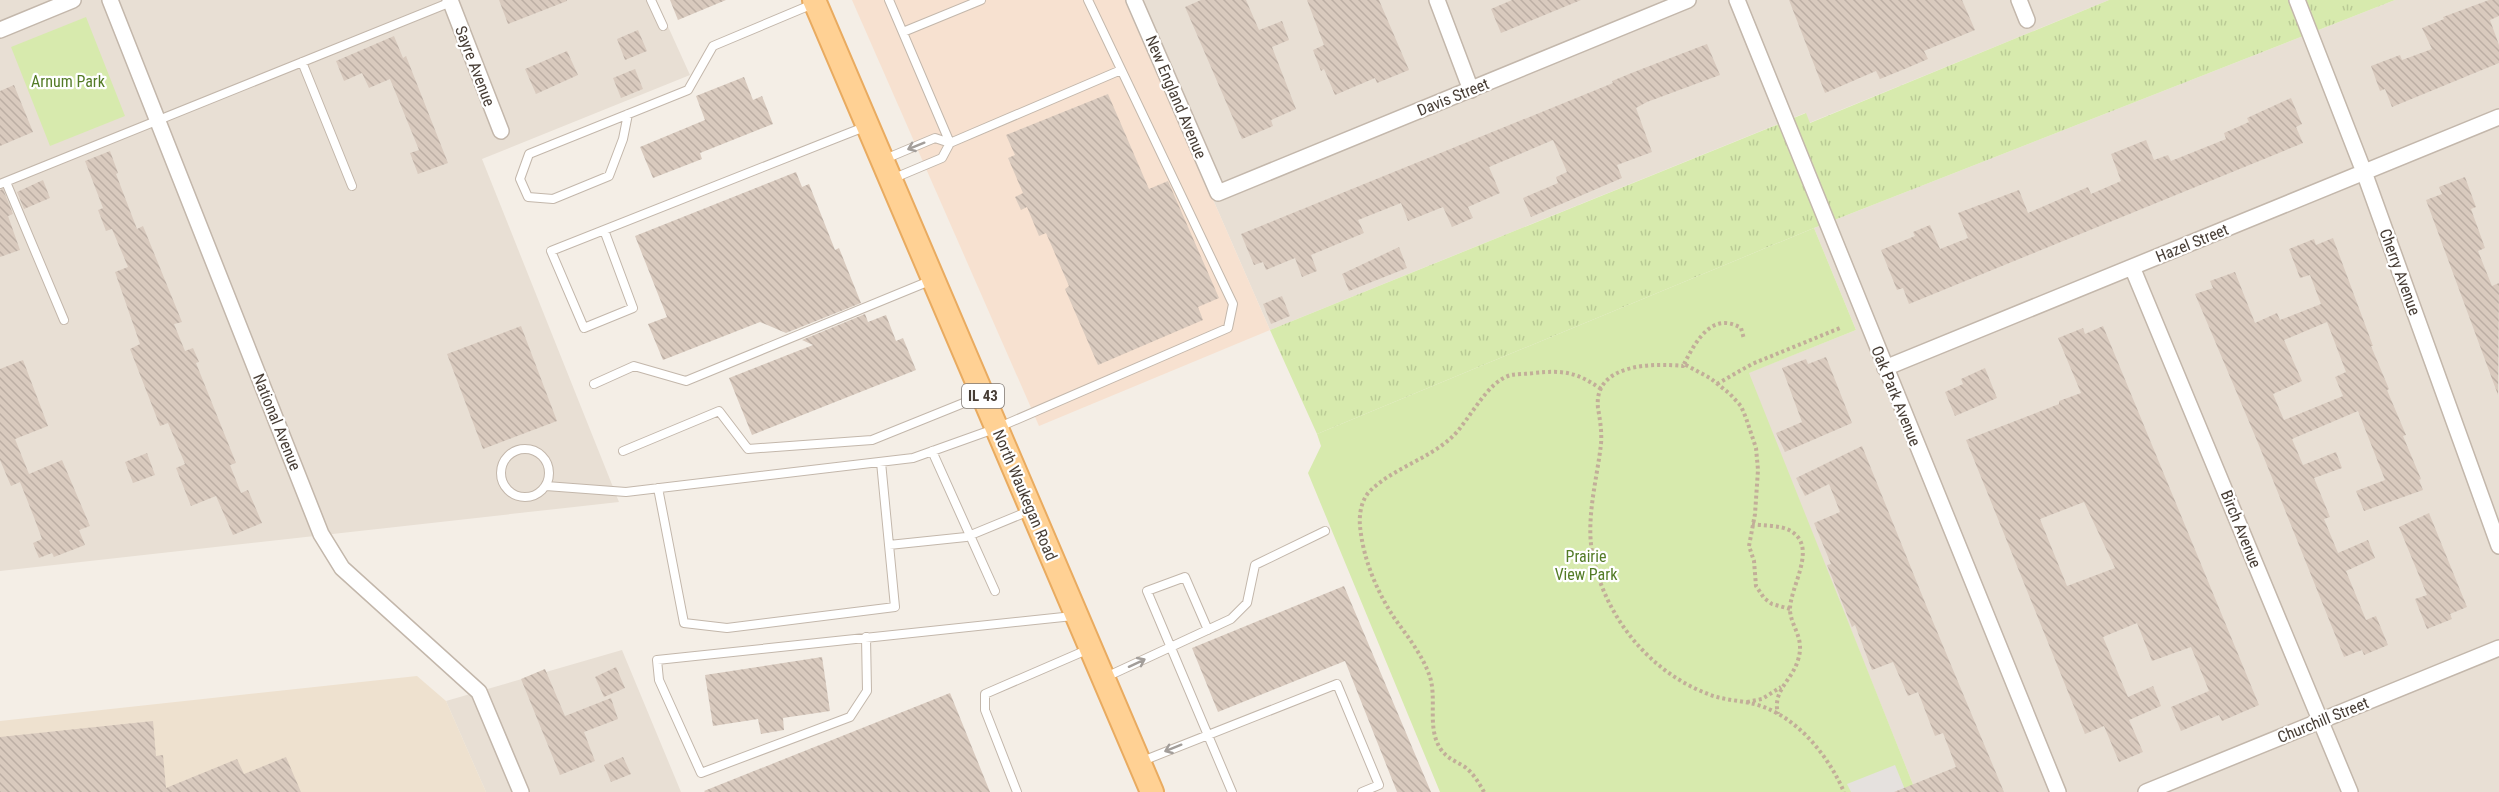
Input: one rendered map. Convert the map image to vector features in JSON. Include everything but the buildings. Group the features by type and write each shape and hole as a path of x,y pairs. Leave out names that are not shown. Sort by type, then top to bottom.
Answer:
{"main road":[{"name":"North Waukegan Road","path":"815,2 1152,792"}],"street":[{"path":"0,30 73,0"},
{"name":"National Avenue","path":"110,0 317,523 331,553 342,568 479,692 521,792"},
{"name":"New England Avenue","path":"1134,0 1218,193"},
{"path":"1437,0 1471,90"},
{"name":"Davis Street","path":"1218,193 1688,0"},
{"name":"Oak Park Avenue","path":"1737,0 2058,792"},
{"path":"2019,0 2027,20"},
{"name":"Cherry Avenue","path":"2297,0 2364,172 2499,546"},
{"name":"Sayre Avenue","path":"450,1 501,131"},
{"name":"Hazel Street","path":"1885,368 2499,117"},
{"name":"Birch Avenue","path":"2132,267 2350,792"},
{"name":"Churchill Street","path":"2146,792 2499,648"}],"lane":[{"path":"651,0 663,26"},
{"path":"889,0 951,144"},
{"path":"903,32 981,0"},
{"path":"546,486 549,469 541,454 533,450 517,450 504,461 501,469 503,485 516,496 533,496 546,486 626,492 913,458 997,428 1228,328 1233,304 1088,0"},
{"path":"64,320 3,183 450,1"},
{"path":"628,114 609,176 553,199 528,197 520,179 528,154 628,114 688,90 713,46 815,2"},
{"path":"302,62 352,186"},
{"path":"886,170 942,158 951,144 1121,70"},
{"path":"604,230 633,308 584,328 551,251 604,230 868,126"},
{"path":"886,170 935,138 951,144"},
{"path":"594,384 634,366 686,381 933,280"},
{"path":"623,451 719,411 748,449 872,440 983,395"},
{"path":"932,451 995,591"},
{"path":"658,488 684,623 728,628 895,607 881,462"},
{"path":"889,546 970,536 1031,509"},
{"path":"1103,678 1231,619 1247,603 1255,565 1326,531"},
{"path":"1208,630 1185,577 1148,591 1232,792"},
{"path":"866,637 867,691 850,717 701,773 659,680 657,660 866,637 1077,615"},
{"path":"1017,792 985,710 985,694 1091,649"},
{"path":"1139,762 1337,684 1379,785 1362,792"}],"path":[{"path":"1744,339 1741,328 1730,321 1721,321 1703,335 1683,366 1645,365 1630,368 1610,379 1601,389 1597,401 1601,444 1597,460 1591,534 1592,556 1611,606 1624,629 1641,651 1663,668 1705,694 1724,700 1762,706 1779,715 1814,744 1826,759 1844,792"},
{"path":"1717,384 1752,364 1840,328"},
{"path":"1684,364 1717,384 1741,405 1754,440 1758,470 1755,514 1749,546 1754,561 1756,586 1764,598 1772,604 1790,609"},
{"path":"1484,792 1464,766 1455,763 1439,747 1433,722 1434,702 1430,676 1410,639 1378,590 1364,548 1360,525 1361,510 1369,492 1452,438 1467,422 1486,394 1510,375 1558,371 1584,377 1601,389"},
{"path":"1746,702 1762,699 1781,686 1792,672 1798,659 1798,633 1790,609 1803,562 1802,549 1797,537 1788,529 1752,524"},
{"path":"1779,715 1777,697 1781,686"}],"shaded area":[{"path":"0,0 656,0 690,75 482,159 619,502 0,571"},
{"path":"852,0 1126,0 1270,330 1039,426"},
{"path":"1126,0 2109,0 1809,123 1805,113 1270,330"},
{"path":"2395,0 2499,0 2499,792 1916,792 1748,373 1856,330 1814,228"},
{"path":"622,650 681,792 486,792 446,701"},
{"path":"417,676 446,701 486,792 0,792 0,721"},
{"path":"1895,765 1906,792 1851,792 1847,784"}],"green space":[{"path":"2109,0 2395,0 1814,228 1317,434 1270,330 1806,113 1810,123"},
{"name":"Arnum Park","path":"86,17 125,116 50,146 11,47"},
{"name":"Prairie View Park","path":"1814,228 1856,330 1749,373 1916,792 1440,792 1308,473 1321,446 1317,434"}]}
